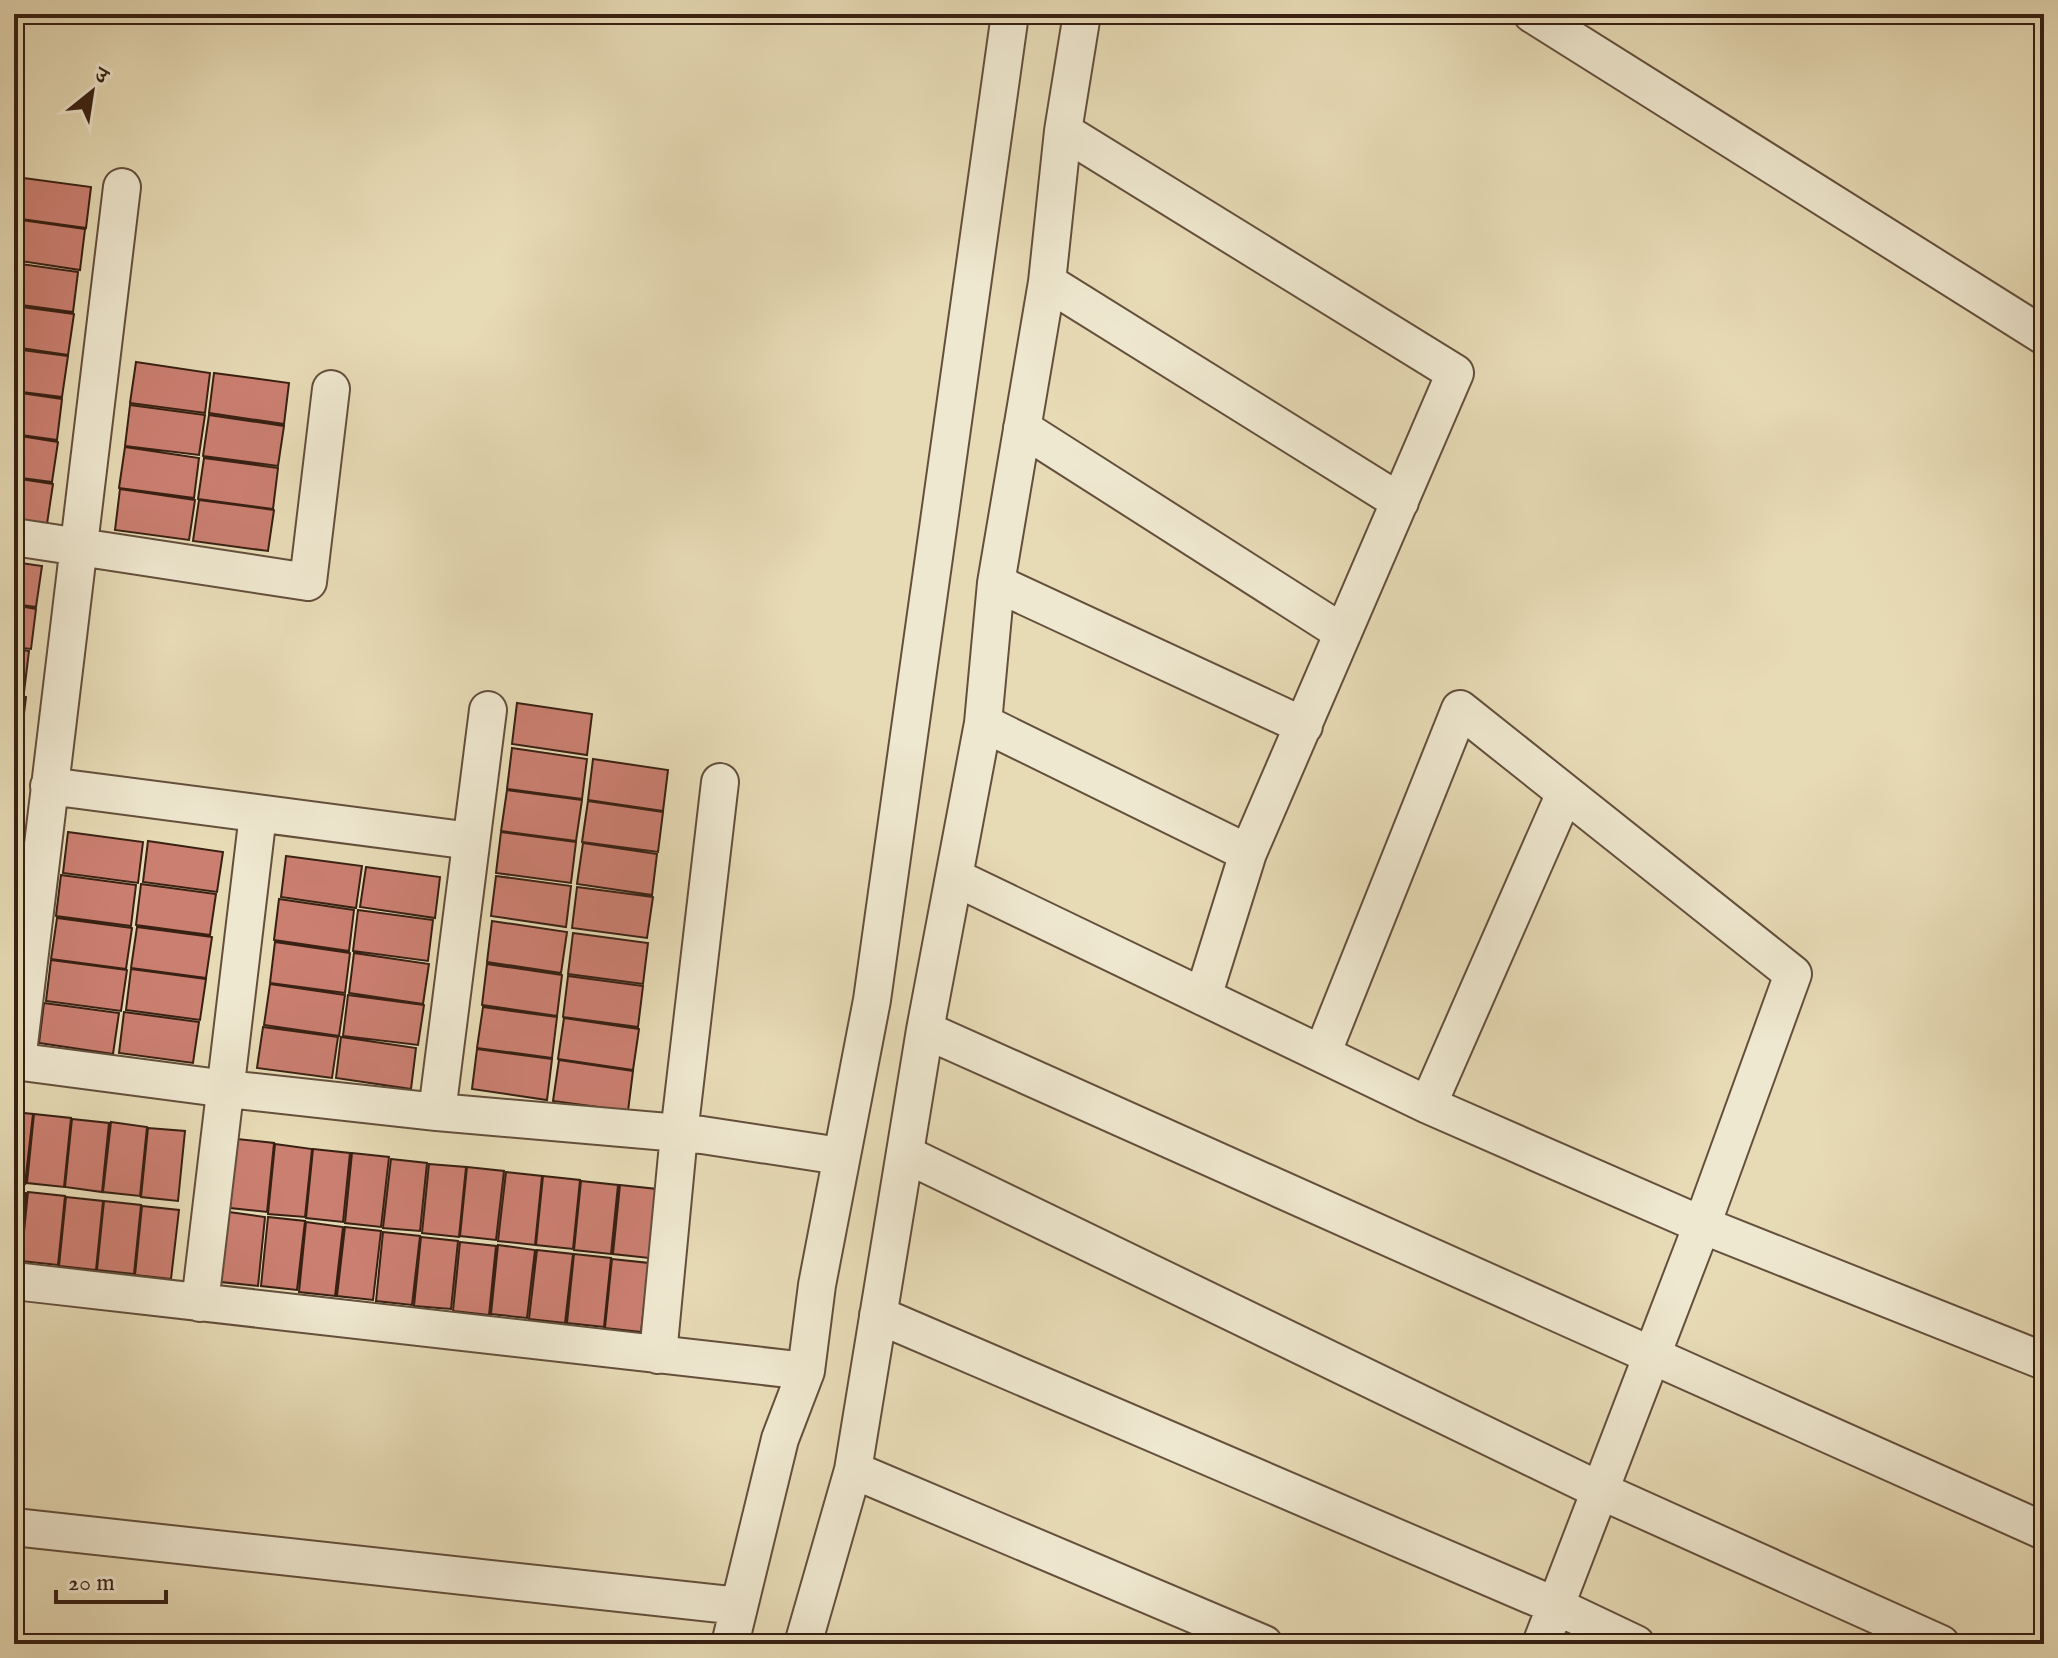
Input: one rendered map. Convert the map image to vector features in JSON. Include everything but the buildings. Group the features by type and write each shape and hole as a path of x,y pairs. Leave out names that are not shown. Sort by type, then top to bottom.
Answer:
{"street":[{"path":"730,1644 780,1439 806,1371 817,1285 872,1000 1010,14"},
{"path":"803,1644 853,1470 925,1030 983,723 996,583 1047,282 1063,131 1082,14"},
{"path":"1532,14 2044,336"},
{"path":"1063,131 1455,373 1248,853 1203,997"},
{"path":"122,187 15,1061 437,1112 702,1135 840,1156"},
{"path":"1047,282 1400,502"},
{"path":"14,537 308,582 331,389"},
{"path":"1022,428 1343,633"},
{"path":"996,583 1304,726"},
{"path":"1322,1054 1460,709 1793,974 1653,1356 1541,1644"},
{"path":"437,1112 488,710"},
{"path":"983,723 1248,853"},
{"path":"658,1355 679,1134 720,782"},
{"path":"49,786 471,841"},
{"path":"1428,1105 1565,793"},
{"path":"200,1303 258,814"},
{"path":"954,877 1428,1105 1702,1225 2044,1361"},
{"path":"925,1030 2044,1531"},
{"path":"905,1154 1601,1491 1941,1644"},
{"path":"14,1281 806,1371"},
{"path":"878,1315 1556,1606 1636,1644"},
{"path":"853,1470 1264,1644"},
{"path":"14,1527 739,1606"}]}
